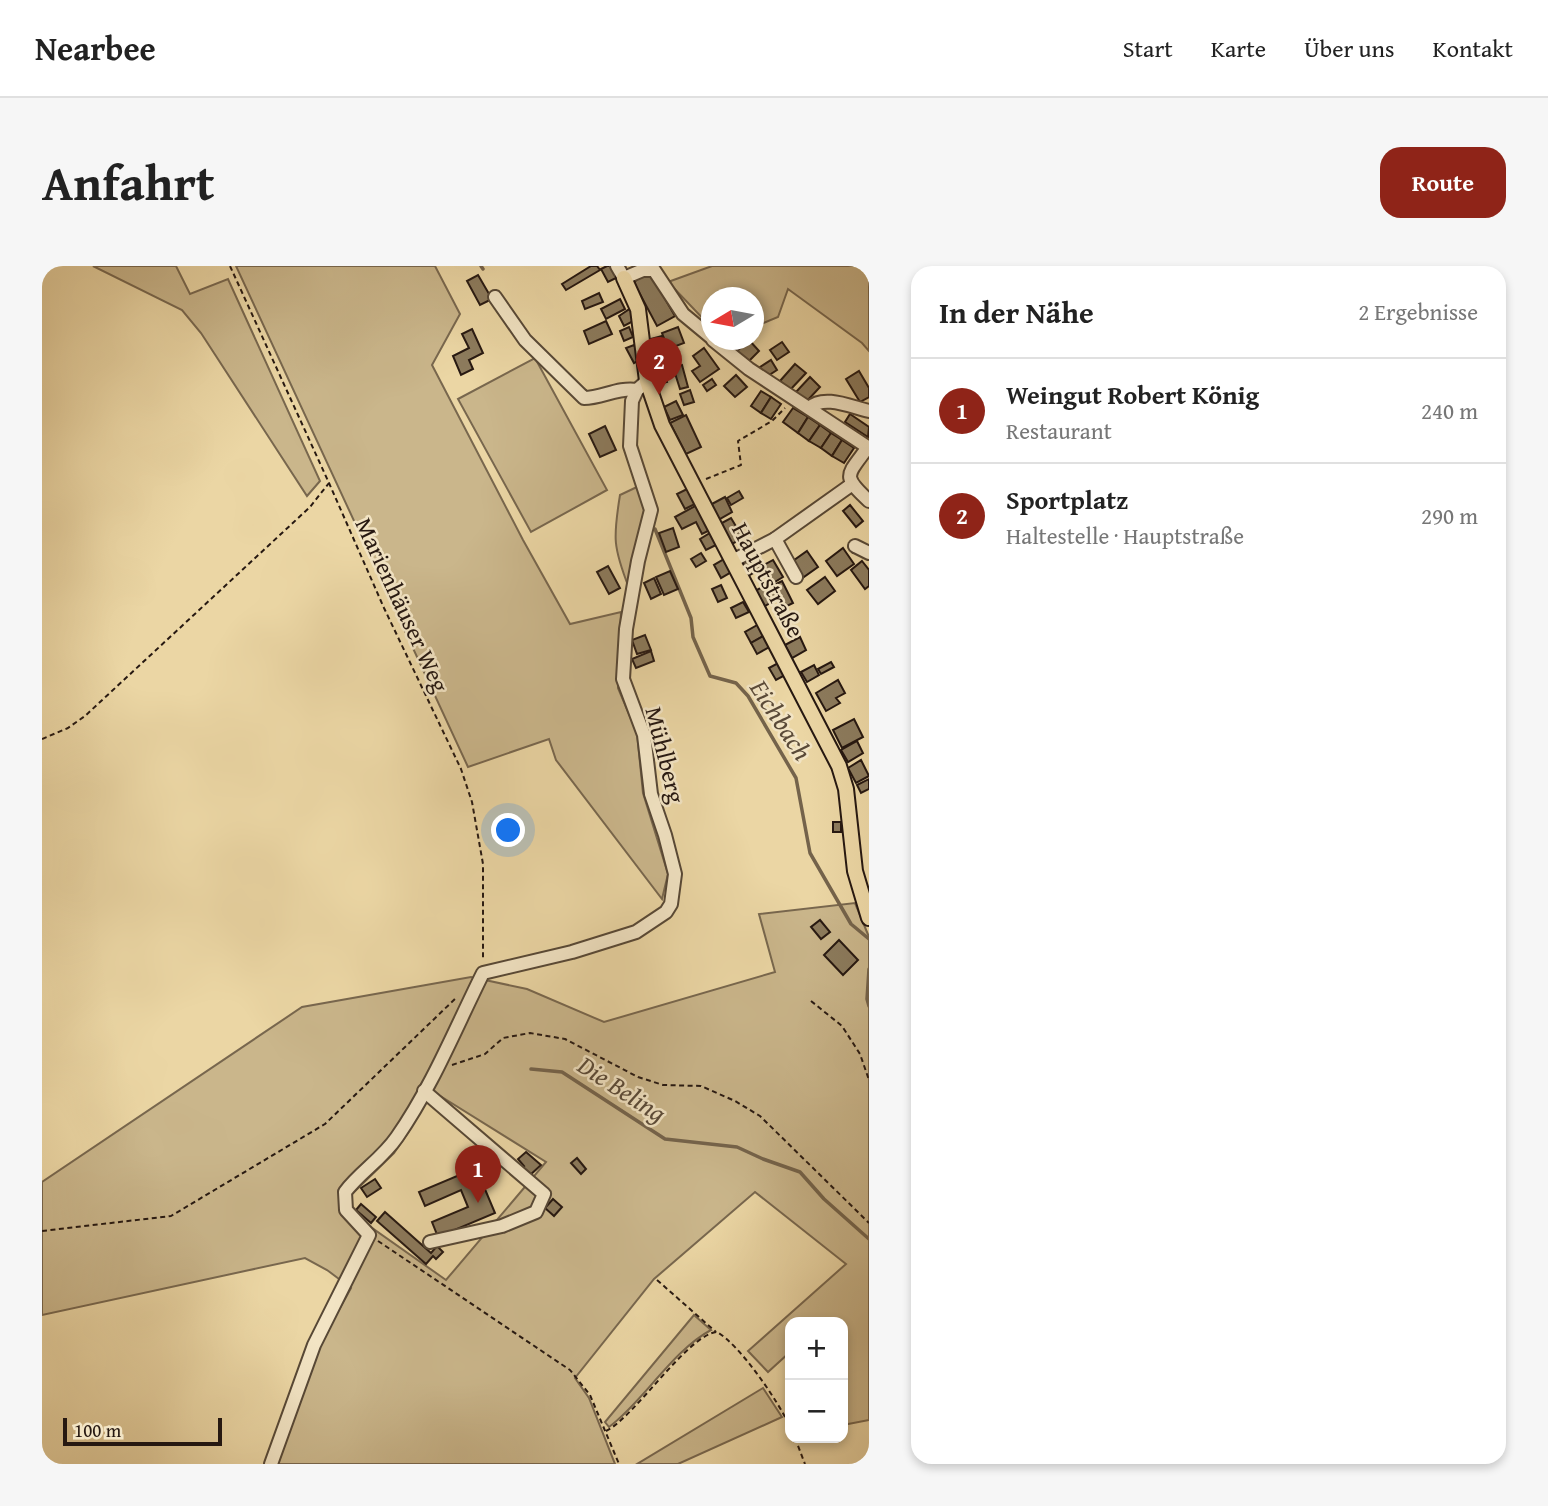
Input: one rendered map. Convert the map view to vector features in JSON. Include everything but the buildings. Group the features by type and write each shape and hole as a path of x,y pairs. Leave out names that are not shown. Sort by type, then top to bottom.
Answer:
{"main road":[{"name":"Hauptstraße","path":"621,272 640,317 642,385 839,766 846,789 856,871 869,918"}],"street":[{"path":"621,272 654,270 683,314 701,330"},
{"path":"495,296 525,340 584,398 596,398 642,385"},
{"path":"726,350 794,400 869,447 851,472 851,485 869,501"},
{"name":"Mühlberg","path":"483,973 572,952 636,932 666,912 675,890 675,874 651,794 644,735 623,678 626,629 638,561 651,510 630,446 632,401 642,385"},
{"path":"809,408 815,403 827,401 869,411"},
{"path":"732,561 775,539 851,485"},
{"path":"775,539 796,577"},
{"path":"855,546 869,553"},
{"path":"271,1464 314,1345 369,1236 346,1210 345,1192 397,1138 424,1091 483,973"},
{"path":"424,1091 544,1194 536,1212 502,1226 430,1242"}],"path":[{"name":"Marienhäuser Weg","path":"230,266 383,608 461,769 472,802 483,864 483,973"},
{"path":"692,485 741,465 738,441 772,421 794,400"},
{"path":"42,739 68,728 85,716 310,507 329,483"},
{"path":"42,1231 171,1216 324,1124 463,991"},
{"path":"811,1001 842,1026 860,1054 869,1080"},
{"path":"446,1069 455,1063 485,1054 503,1038 530,1033 565,1039 638,1077 663,1085 701,1086 760,1116 869,1223"},
{"path":"369,1236 570,1370 585,1387 619,1464"},
{"path":"657,1280 737,1348 785,1418"},
{"path":"606,1431 617,1424 698,1342 717,1332"},
{"path":"797,1443 805,1464"}],"shaded area":[{"path":"93,266 176,266 190,294 228,279 320,481 307,496 201,333 182,310"},
{"path":"236,266 435,266 460,314 432,365 523,540 570,624 621,612 618,688 637,733 643,793 668,874 662,899 556,760 549,739 468,767"},
{"path":"712,266 869,266 869,351 788,289 778,317 764,323 764,287 701,287 701,317 668,282"},
{"path":"535,358 607,490 531,532 458,399"},
{"path":"639,486 646,513 629,588 617,552 616,522 620,495"},
{"path":"855,903 869,937 869,1420 848,1424 848,1317 786,1317 846,1264 755,1192 654,1279 575,1378 589,1398 615,1464 276,1464 319,1346 351,1288 305,1258 42,1315 42,1182 302,1007 471,977 527,989 604,1022 775,972 759,914","holes":["429,1089 546,1162 446,1280 358,1218 351,1204 351,1195 394,1153 409,1131"]},
{"path":"694,1315 711,1330 683,1350 622,1417 609,1427 605,1422"},
{"path":"785,1318 785,1357 768,1372 748,1351"},
{"path":"763,1388 782,1417 678,1464 637,1464"}],"waterway":[{"name":"Eichbach","path":"655,529 691,618 693,637 710,676 736,683 748,696 796,778 810,853 851,924 869,939"},
{"name":"Eichbach","path":"869,969 869,1006"},
{"name":"Die Beling","path":"531,1069 562,1072 665,1139 737,1147 800,1172 824,1199 869,1239"}],"place":[{"name":"Sportplatz","path":"659,395"},
{"name":"Weingut Robert König","path":"478,1203"}]}
